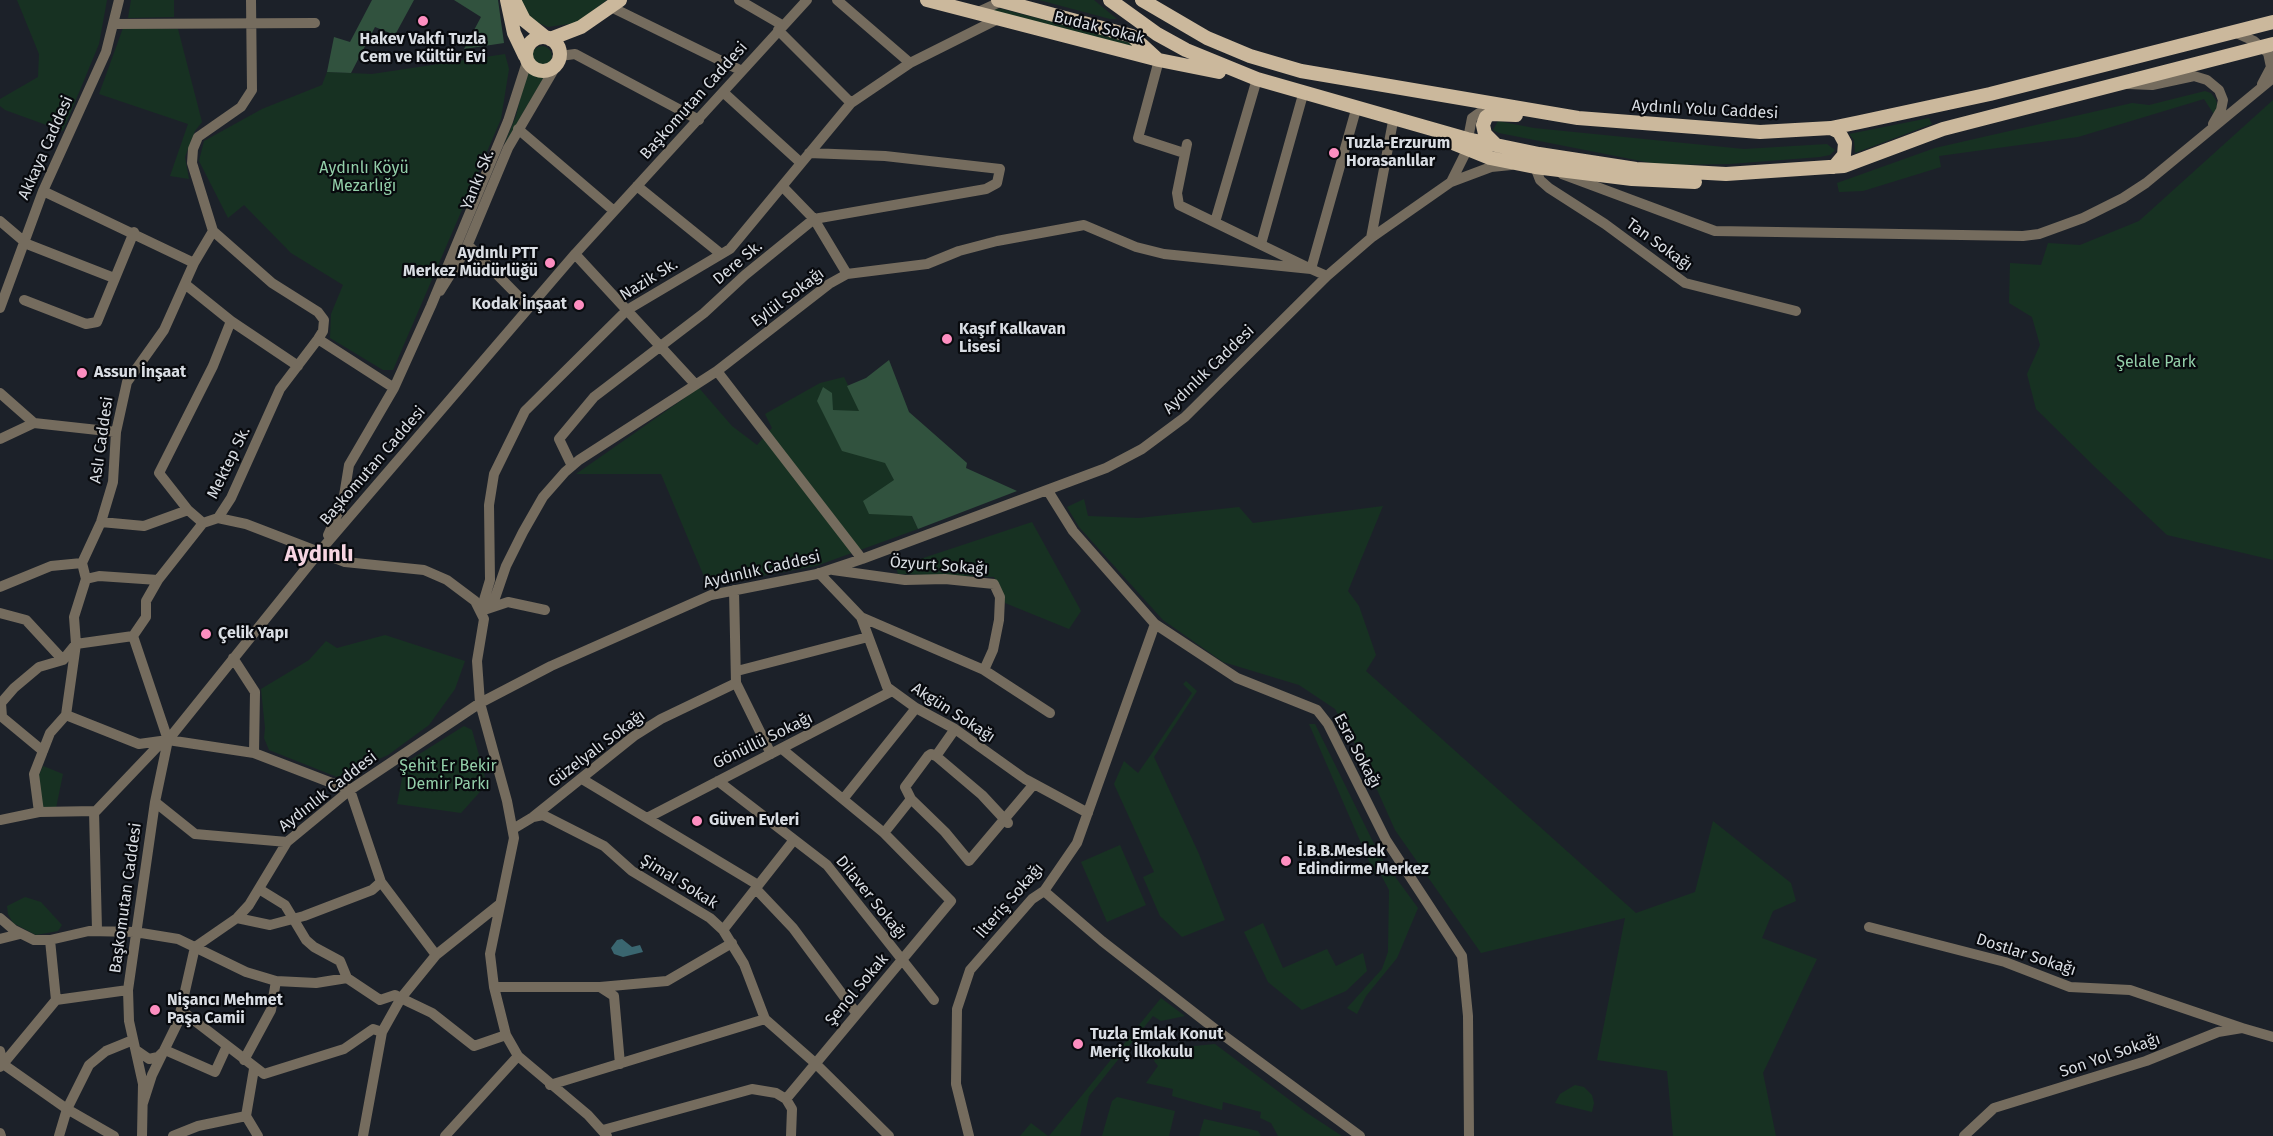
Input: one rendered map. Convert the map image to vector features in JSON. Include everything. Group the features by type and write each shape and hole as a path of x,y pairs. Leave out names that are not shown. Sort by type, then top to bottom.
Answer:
{"main road":[{"path":"507,0 514,33 526,59 540,72 616,3"},
{"path":"514,0 524,20 548,38 558,58"},
{"name":"Budak Sokak","path":"927,0 1159,60 1257,79"},
{"path":"1110,0 1157,34 1186,50 1257,79 1394,116 1464,147 1528,166 1690,182 1834,167 1852,163 1943,129 2268,45"},
{"name":"Budak Sokak","path":"1000,1 1132,36 1159,60"},
{"name":"Aydınlı Yolu Caddesi","path":"1144,2 1207,38 1289,68 1578,118 1738,131 1831,128 1990,94 2273,22"},
{"path":"526,59 531,42 571,32 616,3"},
{"path":"1496,145 1487,138 1484,129 1484,120 1491,114 1578,118"},
{"path":"1831,128 1839,132 1845,143 1844,155 1834,167"},
{"path":"1464,147 1496,145 1636,169 1759,174"}],"street":[{"name":"Akkaya Caddesi","path":"0,308 23,240 43,191 106,52 119,0"},
{"path":"251,0 252,90 241,107 198,137 193,149 192,163 213,231 272,283 318,312 324,320 323,331 318,339 394,388"},
{"path":"739,0 780,28 851,103"},
{"name":"Başkomutan Caddesi","path":"143,1103 143,1084 134,1045 128,990 155,802 168,740 320,551 574,254 807,0"},
{"path":"837,0 910,63"},
{"path":"976,13 1000,1"},
{"path":"616,3 742,71"},
{"name":"Nazik Sk.","path":"605,1133 588,1114 550,1085 518,1056 506,1035 494,987 490,954 514,848 513,829 480,703 477,661 484,623 481,611 490,580 489,505 494,474 525,411 627,310 730,249 851,103 910,63 998,19"},
{"path":"114,24 315,23"},
{"path":"2231,32 2268,45 2271,67 2266,78 2252,96"},
{"path":"558,58 575,54 699,120"},
{"name":"Yankı Sk.","path":"431,306 468,245 518,129 558,58"},
{"name":"Yankı Sk.","path":"320,551 339,513 349,465 394,388 431,306 508,121 526,59"},
{"path":"1159,60 1138,138 1185,148 1177,193 1179,205 1311,269 1357,106"},
{"path":"2121,83 2152,85 2194,76 2207,80 2219,90 2223,105 2203,137"},
{"path":"1554,170 1715,231 2023,236 2039,234 2083,218 2123,198 2203,137 2273,78"},
{"path":"1215,222 1257,79"},
{"path":"1261,244 1304,91"},
{"path":"723,92 801,163"},
{"name":"Aydınlık Caddesi","path":"195,947 237,918 259,889 287,842 350,790 480,703 551,666 711,595 824,571 862,559 1048,491 1106,468 1142,449 1185,417 1328,276 1371,238 1451,182 1464,147 1470,122 1475,115 1491,114"},
{"path":"1371,238 1394,116"},
{"path":"518,129 614,212"},
{"name":"Dere Sk.","path":"572,466 559,440 594,398 659,345 704,313 745,275 814,219 986,189 997,183 1000,169 885,156 809,153"},
{"path":"1451,182 1491,167 1528,166"},
{"name":"Tan Sokağı","path":"1528,166 1549,188 1605,224 1685,283 1796,311"},
{"path":"637,186 721,254"},
{"path":"782,186 814,219 847,274"},
{"path":"43,191 134,232 194,263"},
{"path":"0,221 23,240 114,278"},
{"name":"Eylül Sokağı","path":"481,611 495,598 506,566 543,498 572,466 717,371 829,284 847,274 927,264 959,250 1084,225 1136,247 1164,254 1311,269 1328,276"},
{"name":"Aslı Caddesi","path":"81,563 101,522 113,482 116,432 127,382 164,330 194,263 213,231"},
{"path":"24,300 86,324 97,322 134,232"},
{"path":"468,245 529,307"},
{"path":"574,254 695,384"},
{"path":"185,284 231,321 298,366"},
{"path":"43,751 2,717 2,703 14,688 39,667 63,660 76,644 133,636 146,617 146,601 158,580 202,523 188,510 159,473 213,366 231,321"},
{"name":"Mektep Sk.","path":"202,523 218,518 231,498 280,389 318,339"},
{"path":"717,371 862,559"},
{"path":"0,393 34,423"},
{"path":"0,439 34,423 116,432"},
{"name":"Esra Sokağı","path":"1048,491 1073,531 1155,624 1237,678 1317,710 1328,724 1386,840 1462,956 1468,1016 1469,1136"},
{"path":"101,522 144,526 188,510"},
{"path":"218,518 246,524 352,564 409,567 432,572 471,596 481,611 507,602 545,610"},
{"path":"0,587 51,567 81,563 86,579 74,618 76,644 66,715 51,734 34,774 39,812"},
{"name":"Akgün Sokağı","path":"824,571 861,617 887,687 916,708 955,729 1030,782 1088,813"},
{"name":"Özyurt Sokağı","path":"824,571 905,580 945,579 994,584 1000,597 999,620 993,650 984,670"},
{"path":"86,579 99,576 158,580"},
{"path":"734,590 736,683 771,754"},
{"path":"0,612 26,620 63,660"},
{"path":"861,617 984,670 1050,713"},
{"name":"İlteriş Sokağı","path":"969,1136 956,1084 957,1009 970,970 1032,899 1044,891 1077,843 1155,624"},
{"path":"133,636 168,740"},
{"path":"736,671 868,637"},
{"path":"233,658 255,692 254,753"},
{"name":"Güzelyalı Sokağı","path":"513,829 533,817 634,736 661,719 736,683"},
{"name":"Gönüllü Sokağı","path":"647,818 892,691"},
{"path":"844,798 916,708"},
{"path":"66,715 139,744 168,740 254,753 350,790 381,882 436,955"},
{"path":"936,756 955,729"},
{"path":"0,820 39,812 93,811 157,747 168,740"},
{"path":"782,749 884,833 911,799"},
{"path":"1006,822 982,795 931,754 905,787 911,799 945,832 969,861 1006,822 1030,782"},
{"path":"582,779 757,887 793,928 857,1014"},
{"name":"Dilaver Sokağı","path":"718,781 827,865 934,1000"},
{"path":"155,802 195,834 287,842"},
{"path":"93,811 97,930"},
{"name":"Şimal Sokak","path":"533,817 543,815 604,846 632,871 710,918 723,930 744,964 765,1019"},
{"name":"Şenol Sokak","path":"786,1099 951,901 884,833"},
{"path":"723,930 793,841"},
{"path":"237,918 270,925 372,891 381,882"},
{"path":"259,889 285,905 315,947 340,961 346,978 380,1000 395,995 432,1013 474,1046 506,1035"},
{"path":"1044,891 1102,941 1215,1029 1360,1136"},
{"path":"363,1136 378,1031 436,955 500,904"},
{"path":"0,918 20,934 34,940 50,940 97,930 135,932 169,937 246,972 276,981 316,983 346,978"},
{"name":"Dostlar Sokağı","path":"1869,927 2005,962 2043,979 2070,987 2130,990 2242,1028"},
{"path":"0,939 20,934"},
{"path":"50,940 56,1000"},
{"path":"494,987 600,987 667,981 732,943"},
{"path":"142,1136 143,1103 152,1075 182,1011 195,947"},
{"path":"244,1060 271,1010 276,981"},
{"path":"600,987 614,996 620,1064"},
{"path":"2,1066 56,1000 128,990"},
{"path":"182,1011 226,1048 264,1074 344,1049 378,1031"},
{"path":"550,1085 765,1019 816,1063 889,1136"},
{"name":"Son Yol Sokağı","path":"1964,1136 1994,1108 2146,1061 2218,1032 2242,1028 2273,1037"},
{"path":"59,1136 67,1109 89,1065 106,1051 134,1045 149,1059 158,1057 165,1050"},
{"path":"165,1050 215,1072 226,1048"},
{"path":"0,1051 2,1066 110,1135"},
{"path":"445,1136 518,1056"},
{"path":"254,1069 246,1116 258,1136"},
{"path":"605,1133 752,1089 776,1093 786,1099 792,1109 791,1136"},
{"path":"173,1136 198,1126 246,1116"}],"green space":[{"path":"17,0 107,0 99,44 63,131 5,110 0,106 0,99 38,77 39,54"},
{"path":"131,0 174,0 174,17 128,18"},
{"path":"372,0 414,0 395,35 375,27 351,73 327,72 334,37 350,42"},
{"path":"454,0 498,0 504,43 464,49 481,17"},
{"path":"520,0 607,0 576,23 548,27 532,20"},
{"path":"1039,0 1094,0 1117,19 1110,19"},
{"path":"988,8 1002,9 1138,44 1143,49 987,11"},
{"path":"123,28 178,29 202,122 195,131 185,157 189,179 170,176 188,124 99,94"},
{"path":"542,46 549,49 552,56 549,63 542,66 535,63 532,56 535,49"},
{"name":"Aydınlı Köyü Mezarlığı","path":"505,54 509,69 501,119 393,370 383,370 330,338 331,314 343,285 291,253 244,205 228,218 199,161 204,141 262,109 322,85 327,72 372,74"},
{"path":"527,71 544,77 504,145 516,116"},
{"path":"2205,91 2211,93 2216,100 2218,109 2215,116 2204,99 2078,137 1939,156 1941,167 1863,191 1839,192 1837,183 1935,148 2132,103 2149,105"},
{"name":"Şelale Park","path":"2273,100 2273,560 2167,535 2096,468 2036,409 2027,374 2040,345 2032,317 2009,303 2010,263 2041,265 2048,243 2080,245 2139,221"},
{"path":"1929,118 1932,124 1855,153 1854,140 1849,134"},
{"path":"1498,121 1534,128 1744,149 1827,144 1835,150 1830,155 1820,157 1730,164 1661,165 1499,133 1493,130"},
{"path":"889,360 909,412 967,463 966,468 1017,491 918,529 912,516 869,514 863,501 894,480 885,463 842,451 817,401 823,387 832,393 833,410 859,411 847,386 866,378"},
{"path":"844,377 918,529 816,566 708,586 661,474 576,474 699,388 732,426 757,445 772,428 765,414 820,383"},
{"path":"1084,499 1088,516 1139,518 1239,507 1253,523 1383,506 1348,591 1359,606 1376,655 1366,671 1636,913 1695,892 1713,821 1791,883 1796,901 1773,911 1762,938 1817,959 1763,1073 1776,1136 1673,1136 1667,1071 1597,1060 1625,918 1481,953 1395,830 1363,758 1335,709 1299,685 1223,662 1163,620 1079,527 1067,507"},
{"path":"1032,522 1081,611 1069,629 1005,603 994,577 898,574 896,567"},
{"path":"385,635 465,661 455,689 429,725 388,755 337,777 269,750 264,738 261,689 309,660 326,641 337,648"},
{"path":"1186,681 1197,691 1154,757 1199,854 1225,920 1182,937 1160,916 1143,877 1154,872 1114,784 1124,761 1138,773 1152,753 1192,693 1183,684"},
{"path":"1309,724 1315,724 1380,856 1418,908 1397,958 1366,996 1357,1014 1347,1008 1382,969 1388,952 1389,890 1380,873 1375,875"},
{"name":"Şehit Er Bekir Demir Parkı","path":"464,726 472,730 487,784 461,813 397,804 405,763"},
{"path":"43,766 63,774 56,808 42,808 37,780"},
{"path":"1120,845 1146,905 1107,922 1081,862"},
{"path":"25,897 41,902 62,925 58,931 36,935 13,923 7,906"},
{"path":"1263,923 1283,968 1327,949 1336,966 1363,953 1367,971 1346,991 1302,1010 1268,982 1244,932"},
{"path":"1161,998 1185,1016 1161,1021 1153,1016 1089,1096 1080,1136 1049,1136"},
{"path":"1215,1044 1307,1113 1342,1136 1278,1136 1271,1123 1260,1118 1261,1112 1223,1102 1222,1110 1172,1096 1173,1089 1146,1083 1158,1066 1154,1061 1163,1049"},
{"path":"1575,1085 1584,1087 1592,1095 1594,1103 1592,1112 1555,1103 1560,1094"},
{"path":"1117,1097 1175,1111 1169,1136 1102,1136 1112,1101"},
{"path":"1204,1119 1258,1131 1261,1136 1199,1136"},
{"path":"1031,1123 1048,1136 1020,1136"}],"water":[{"path":"622,939 632,947 640,945 643,952 623,957 614,954 611,948 617,940"}],"place":[{"name":"Hakev Vakfı Tuzla Cem ve Kültür Evi","path":"423,21"},
{"name":"Tuzla-Erzurum Horasanlılar","path":"1334,153"},
{"name":"Aydınlı PTT Merkez Müdürlüğü","path":"550,263"},
{"name":"Kodak İnşaat","path":"579,305"},
{"name":"Kaşıf Kalkavan Lisesi","path":"947,339"},
{"name":"Assun İnşaat","path":"82,373"},
{"name":"Çelik Yapı","path":"206,634"},
{"name":"Güven Evleri","path":"697,821"},
{"name":"İ.B.B.Meslek Edindirme Merkez","path":"1286,861"},
{"name":"Nişancı Mehmet Paşa Camii","path":"155,1010"},
{"name":"Tuzla Emlak Konut Meriç İlkokulu","path":"1078,1044"}],"district":[{"name":"Aydınlı","path":"319,555"}]}
